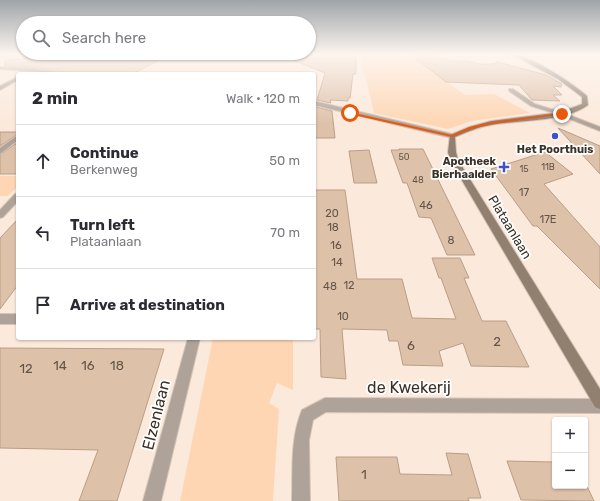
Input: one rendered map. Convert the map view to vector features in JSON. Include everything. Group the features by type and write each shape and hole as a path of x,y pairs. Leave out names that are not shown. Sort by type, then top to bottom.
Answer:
{"street":[{"path":"316,103 452,136 471,128 491,123 562,114 585,105 585,97 575,87 560,77"},
{"path":"0,88 16,79"},
{"path":"511,90 533,106 562,114 600,129"},
{"name":"Plataanlaan","path":"452,136 452,152 454,160 600,402"},
{"path":"0,152 16,139"},
{"path":"0,215 16,198"},
{"path":"0,319 16,319"},
{"name":"Elzenlaan","path":"152,501 193,340"},
{"name":"de Kwekerij","path":"301,501 301,440 307,415 325,406 600,406"}],"shaded area":[{"path":"366,77 441,77 465,95 494,94 530,113 471,121 448,129 374,113"},
{"path":"0,176 15,176 16,188 8,196 0,196"},
{"path":"213,340 293,340 293,390 277,383 269,403 279,409 273,501 180,501"}],"building":[{"path":"324,77 353,77 350,98 348,98 348,101 330,100 331,103 317,100"},
{"path":"440,77 550,77 562,84 561,87 553,86 562,95 553,95 560,101 532,100 519,85 446,82"},
{"path":"316,107 332,111 335,138 316,138"},
{"path":"558,128 600,146 600,174"},
{"path":"0,132 16,132 16,135 0,146"},
{"path":"16,143 16,174 0,174 0,155"},
{"path":"423,149 475,255 447,255 431,218 419,217 407,183 403,183 391,150"},
{"path":"369,150 377,183 354,183 349,151"},
{"path":"545,152 573,174 544,184 600,247 600,289 537,226 533,226 491,169"},
{"path":"316,190 345,190 357,279 402,279 412,318 456,319 432,258 460,258 469,278 464,278 482,321 506,321 529,367 471,366 463,343 439,351 443,366 403,365 398,341 389,341 387,330 342,329 346,379 321,377 320,329 316,329"},
{"path":"16,221 16,288 0,309 0,238"},
{"path":"0,348 164,349 117,501 79,501 98,450 0,448"},
{"path":"446,453 468,454 481,498 468,498 469,501 339,501 336,457 397,457 400,474 452,475"},
{"path":"507,461 552,462 552,489 588,488 594,501 521,500"}],"place":[{"name":"Het Poorthuis","path":"555,136"},
{"name":"Apotheek Bierhaalder","path":"504,167"}],"route":[{"path":"350,113 452,136 471,128 491,123 562,114"}]}
